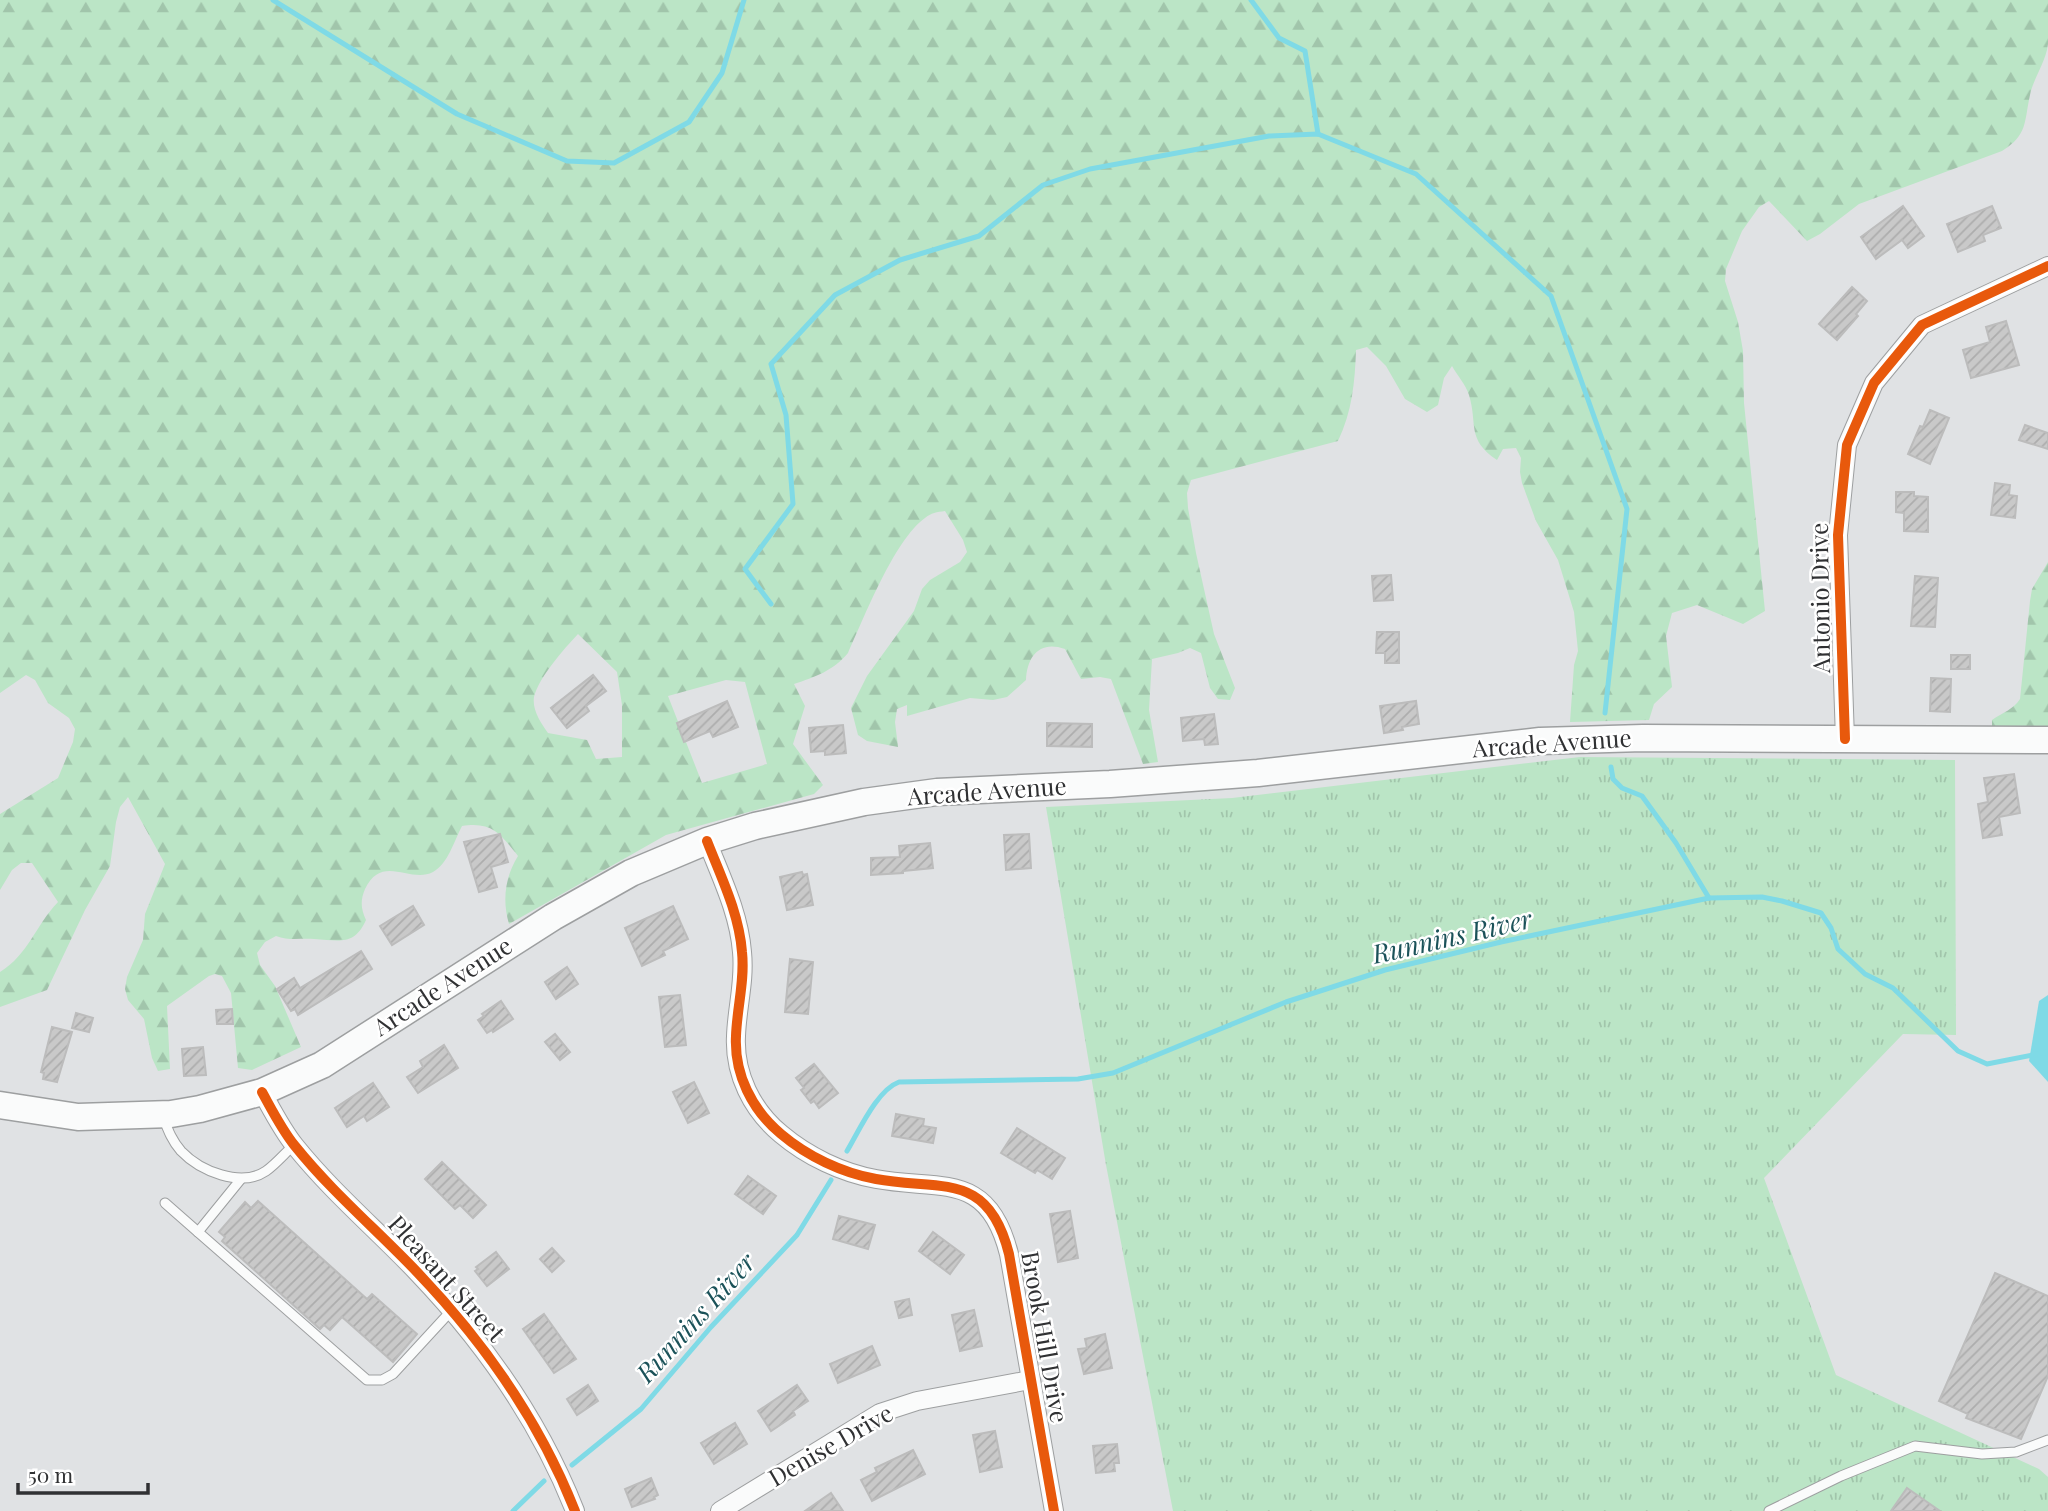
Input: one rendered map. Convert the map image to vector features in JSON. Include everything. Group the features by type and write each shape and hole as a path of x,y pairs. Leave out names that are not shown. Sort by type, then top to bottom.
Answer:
{"main road":[{"name":"Arcade Avenue","path":"0,1105 78,1117 171,1114 262,1092 322,1065 507,945 638,869 707,841 809,813 937,792 1258,774 1540,741 1643,737 2048,740"}],"street":[{"name":"Antonio Drive","path":"1845,739 1838,535 1847,445 1874,383 1922,325 2048,266"},
{"name":"Brook Hill Drive","path":"707,841 739,928 743,974 736,1054 745,1088 752,1102 782,1135 823,1161 872,1178 944,1185 958,1189 973,1196 996,1219 1004,1236 1054,1511"},
{"name":"Pleasant Street","path":"262,1092 294,1144 420,1275 497,1368 549,1454 575,1511"},
{"name":"Denise Drive","path":"720,1511 880,1413 917,1401 1030,1380"}],"lane":[{"path":"162,1113 169,1132 183,1153 220,1174 241,1179 265,1172 294,1144"},
{"path":"198,1232 241,1179"},
{"path":"165,1203 367,1380 382,1380 393,1374 451,1311"},
{"path":"1769,1511 1841,1476 1914,1446 1982,1454 2016,1452 2048,1440"}],"green space":[{"path":"0,0 2048,0 2047,51 2032,89 2024,127 2010,145 2002,151 1859,204 1807,241 1769,201 1759,207 1742,231 1726,269 1725,281 1738,322 1743,351 1744,403 1765,611 1743,624 1697,605 1672,613 1666,636 1672,687 1654,704 1649,720 1570,722 1574,665 1578,651 1574,612 1558,560 1536,521 1522,483 1521,458 1516,448 1503,449 1497,460 1481,445 1475,431 1469,395 1452,366 1444,378 1438,405 1427,412 1405,399 1386,366 1367,347 1356,350 1352,397 1338,441 1191,480 1187,493 1188,508 1196,553 1214,634 1235,688 1230,700 1218,699 1210,688 1201,653 1190,648 1152,659 1149,710 1158,762 1143,764 1111,679 1081,679 1065,649 1056,647 1036,652 1029,664 1026,680 1007,697 993,700 970,698 907,716 907,705 897,709 895,722 898,747 867,741 858,735 851,708 867,676 914,611 922,589 930,580 960,562 967,552 963,540 945,511 934,513 913,529 902,543 871,601 848,653 830,669 794,684 805,706 793,744 823,785 814,794 666,835 509,924 506,889 518,856 495,831 481,826 462,826 447,858 433,872 415,875 388,871 372,878 362,901 366,920 351,938 338,941 276,936 265,942 257,953 260,965 275,986 301,1047 252,1070 238,1068 231,993 222,976 215,974 167,1006 170,1069 158,1071 152,1058 144,1019 128,1000 125,989 127,977 143,940 145,914 165,864 128,797 120,807 116,822 110,866 85,910 47,990 0,1007 0,972 18,957 58,902 32,863 21,863 12,870 0,890 0,814 58,778 73,742 75,729 69,718 48,703 35,680 26,675 0,693","holes":["578,634 617,672 622,705 622,757 596,759 587,740 548,733 536,711 534,697 541,681","726,680 745,682 767,764 702,783 668,696"]},
{"path":"2048,562 2048,728 1992,731 1992,720 2020,699 2032,589"},
{"path":"1580,757 1955,760 1956,1035 1903,1034 1764,1178 1836,1375 2039,1469 2048,1477 2048,1511 1173,1511 1106,1165 1046,807 1232,798"}],"water":[{"path":"2048,995 2048,1082 2029,1061 2039,1001"}],"building":[{"path":"1903,206 1924,236 1908,248 1902,240 1876,259 1861,237"},
{"path":"1992,206 2001,228 1983,235 1985,241 1958,252 1947,224"},
{"path":"1852,287 1867,301 1837,340 1819,324"},
{"path":"2006,321 2019,365 1971,378 1963,350 1990,342 1986,327"},
{"path":"1930,410 1949,418 1930,464 1908,454"},
{"path":"2025,425 2048,433 2048,449 2019,440"},
{"path":"1995,483 2010,485 2009,495 2017,496 2015,518 1991,515"},
{"path":"1896,492 1914,492 1914,496 1928,497 1928,532 1904,531 1904,513 1896,512"},
{"path":"1391,575 1393,600 1374,601 1372,576"},
{"path":"1915,576 1938,578 1935,627 1911,626"},
{"path":"1377,632 1399,632 1399,663 1385,663 1385,653 1376,653"},
{"path":"1951,655 1970,655 1970,669 1951,669"},
{"path":"593,675 606,691 586,706 589,711 567,728 551,708"},
{"path":"1931,678 1951,679 1950,712 1930,711"},
{"path":"727,701 738,727 713,737 710,731 684,742 677,723"},
{"path":"1416,701 1419,724 1384,733 1380,706"},
{"path":"1214,714 1218,744 1205,745 1204,739 1183,741 1181,718"},
{"path":"1047,723 1092,724 1092,747 1047,746"},
{"path":"843,725 846,753 825,755 825,751 811,752 809,728"},
{"path":"2014,774 2020,813 1999,817 2002,835 1983,838 1978,804 1988,802 1984,778"},
{"path":"500,834 508,862 491,867 497,887 479,892 464,842"},
{"path":"1029,834 1031,868 1006,870 1004,835"},
{"path":"930,843 933,868 871,875 871,858 900,857 899,846"},
{"path":"802,872 803,875 807,874 813,905 787,910 780,877"},
{"path":"413,906 424,925 392,945 380,926"},
{"path":"673,906 688,939 663,951 665,955 642,966 625,928"},
{"path":"361,951 372,969 298,1015 295,1009 291,1011 277,989 294,978 300,988"},
{"path":"790,959 813,962 808,1014 785,1012"},
{"path":"567,967 578,984 556,999 545,982"},
{"path":"680,995 686,1045 665,1047 659,997"},
{"path":"501,1001 513,1019 487,1033 478,1020"},
{"path":"232,1009 233,1024 217,1024 216,1010"},
{"path":"76,1013 93,1018 89,1032 72,1028"},
{"path":"52,1027 72,1032 57,1082 43,1079 44,1073 41,1072"},
{"path":"555,1034 570,1052 560,1060 545,1042"},
{"path":"444,1045 458,1068 418,1093 407,1077 423,1067 420,1061"},
{"path":"203,1047 206,1075 184,1076 182,1049"},
{"path":"814,1064 838,1093 819,1108 814,1101 811,1103 801,1090 804,1088 796,1078"},
{"path":"694,1082 709,1113 688,1123 673,1092"},
{"path":"373,1083 389,1107 367,1121 364,1116 347,1127 335,1108"},
{"path":"896,1114 924,1119 923,1126 936,1128 933,1143 892,1136"},
{"path":"1017,1128 1065,1158 1052,1179 1037,1170 1035,1173 1001,1153"},
{"path":"442,1162 486,1205 473,1218 460,1205 455,1209 425,1179"},
{"path":"748,1176 776,1196 763,1214 735,1194"},
{"path":"258,1201 367,1299 372,1294 417,1334 393,1362 342,1317 330,1330 324,1325 320,1329 222,1241 225,1237 219,1232 245,1202 251,1208"},
{"path":"1070,1211 1078,1258 1058,1262 1050,1214"},
{"path":"839,1216 875,1225 868,1249 833,1239"},
{"path":"933,1232 964,1255 950,1274 919,1251"},
{"path":"552,1248 564,1261 552,1272 540,1259"},
{"path":"496,1252 509,1269 487,1286 475,1271 478,1269 476,1267"},
{"path":"1995,1273 2048,1296 2048,1376 2021,1439 1966,1418 1968,1414 1939,1401"},
{"path":"909,1299 912,1315 899,1318 895,1302"},
{"path":"974,1310 982,1346 960,1351 952,1315"},
{"path":"544,1314 576,1359 554,1373 523,1329"},
{"path":"1105,1334 1112,1368 1084,1374 1078,1349 1087,1348 1085,1339"},
{"path":"872,1346 880,1365 838,1383 830,1364"},
{"path":"588,1385 598,1401 577,1415 567,1399"},
{"path":"797,1385 808,1401 793,1411 795,1415 771,1431 758,1411"},
{"path":"735,1423 747,1444 714,1464 701,1443"},
{"path":"995,1431 1002,1467 980,1472 973,1435"},
{"path":"1117,1444 1119,1463 1114,1463 1115,1471 1096,1473 1093,1446"},
{"path":"913,1450 925,1474 872,1501 861,1480 877,1472 875,1468"},
{"path":"651,1478 658,1495 655,1499 632,1507 625,1489"},
{"path":"1907,1488 1940,1511 1891,1511"},
{"path":"831,1493 843,1511 805,1511"}],"waterway":[{"path":"273,0 457,114 567,161 614,163 689,122 722,73 744,0"},
{"path":"1251,0 1279,38 1305,51 1318,134"},
{"path":"771,604 745,569 793,504 786,415 771,364 835,295 900,260 979,236 1043,185 1090,169 1269,136 1318,134 1416,174 1551,296 1627,509 1605,713"},
{"path":"1611,767 1613,779 1622,788 1642,796 1676,843 1709,898"},
{"name":"Runnins River","path":"847,1151 876,1102 891,1086 899,1082 1078,1079 1113,1073 1286,1002 1385,970 1501,942 1709,898 1762,897 1821,913 1831,928 1838,949 1865,974 1893,988 1958,1051 1987,1064 2048,1052"},
{"name":"Runnins River","path":"572,1465 641,1409 711,1327 797,1235 831,1180"},
{"name":"Runnins River","path":"513,1511 544,1481"}],"cycle path":[{"path":"1845,739 1838,535 1847,445 1874,383 1922,325 2048,266"},
{"path":"707,841 729,895 740,938 742,973 736,1050 747,1090 761,1114 791,1142 838,1168 876,1179 941,1186 975,1197 988,1209 1000,1227 1009,1254 1054,1511"},
{"path":"262,1092 286,1133 309,1163 417,1272 487,1354 545,1446 575,1511"}]}
